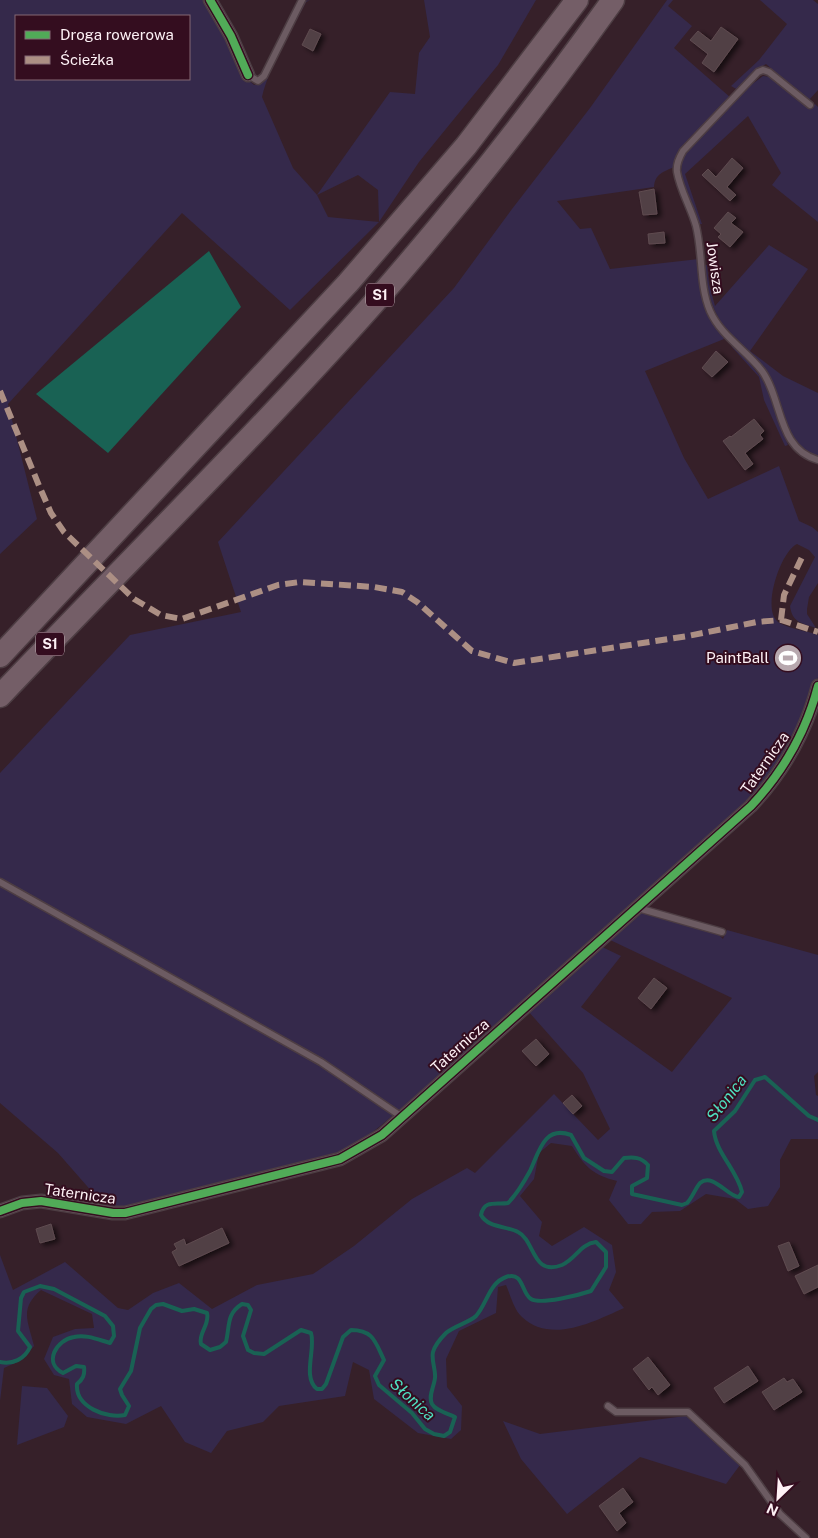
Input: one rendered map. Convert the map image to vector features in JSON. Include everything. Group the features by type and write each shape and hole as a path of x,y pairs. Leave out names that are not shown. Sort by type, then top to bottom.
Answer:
{"highway":[{"name":"S1","path":"0,656 348,283 466,146 577,0"},
{"name":"S1","path":"0,696 124,569 373,303 489,164 613,0"}],"street":[{"path":"210,0 231,36 248,74"},
{"name":"Taternicza","path":"0,1211 22,1203 41,1201 113,1213 133,1211 340,1159 382,1134 732,825 762,794 782,767 809,718 818,686"}],"lane":[{"path":"248,74 258,81 264,76 302,0"},
{"name":"Jowisza","path":"810,105 769,72 763,70 758,72 683,151 679,158 677,170 696,226 704,288 711,313 721,329 750,358 766,378 781,421 792,442 805,455 818,460"},
{"path":"0,882 321,1062 402,1117"},
{"path":"636,908 722,932"},
{"path":"608,1406 616,1412 688,1412 745,1464 780,1514 806,1538"}],"shaded area":[{"path":"0,0 206,0 245,77 254,85 263,82 305,1 310,0 306,2 281,48 270,72 262,97 293,168 317,195 328,217 379,222 290,310 182,213 8,404 37,519 0,554"},
{"path":"424,0 536,0 498,65 419,162 379,222 378,190 358,175 317,195 390,92 415,94 419,53 430,37"},
{"path":"667,0 673,0 668,6 692,26 674,48 731,98 681,148 676,157 674,167 658,176 654,187 557,201 580,229 591,228 610,269 699,259 702,288 724,339 645,371 684,458 708,499 779,466 799,521 818,532 818,583 809,597 807,609 807,614 816,628 795,619 790,606 815,557 809,550 797,544 785,557 775,580 772,604 773,614 777,621 818,635 818,677 806,717 760,793 493,1033 340,1158 160,1203 108,1210 58,1153 0,1103 0,773 130,635 241,612 218,542 454,288 590,108"},
{"path":"760,0 813,0 818,4 818,90 809,100 766,64 754,71 738,90 731,86 759,60 787,24"},
{"path":"763,76 771,77 811,108 815,104 818,107 818,222 772,185 781,173 748,116 685,174 702,224 699,224 681,176 682,157 751,85"},
{"path":"769,245 808,269 750,351 783,376 818,393 818,458 805,451 796,442 787,424 777,393 759,367 727,331 719,319 712,305 707,287 704,266 707,265 709,284 715,306"},
{"path":"209,251 241,307 108,453 36,394"},
{"path":"731,346 743,354 766,384 788,445 785,446 764,400 759,377"},
{"path":"638,911 718,934 723,939 727,930 818,955 818,1072 814,1076 816,1095 818,1096 818,1139 791,1139 780,1160 780,1187 768,1206 748,1209 735,1199 706,1194 680,1211 652,1212 641,1224 628,1224 609,1200 617,1181 602,1176 590,1169 572,1146 551,1143 539,1153 534,1179 520,1196 542,1222 539,1236 552,1246 584,1227 612,1245 616,1272 609,1290 624,1308 572,1328 546,1329 533,1325 519,1314 506,1285 498,1287 496,1313 459,1331 446,1359 447,1387 462,1406 461,1430 451,1439 418,1433 374,1399 369,1370 353,1362 345,1396 279,1406 263,1422 227,1431 211,1453 185,1442 161,1406 126,1424 87,1417 72,1404 69,1379 54,1375 44,1359 53,1337 75,1329 94,1328 92,1314 41,1290 30,1303 27,1316 34,1346 22,1360 4,1368 0,1401 0,1255 13,1290 65,1262 118,1308 128,1310 153,1293 179,1283 212,1309 257,1285 313,1274 354,1246 412,1199 467,1168 475,1173 554,1094 598,1140 610,1129 583,1073 528,1011 598,945 621,956 581,1007 672,1072 732,998 606,938"},
{"path":"22,1386 47,1388 68,1416 64,1427 17,1445"},
{"path":"686,1416 740,1465 726,1484 640,1457 567,1514 521,1459 503,1421 540,1434"}],"building":[{"path":"721,27 738,39 714,72 702,63 708,54 690,40 698,31 711,41"},
{"path":"310,29 321,34 313,51 302,45"},
{"path":"732,158 743,168 727,187 736,195 730,201 702,175 708,169 716,177"},
{"path":"654,189 657,214 643,215 639,192"},
{"path":"728,212 736,218 731,223 743,232 730,247 718,237 721,234 714,228"},
{"path":"664,232 665,243 649,244 648,234"},
{"path":"716,351 728,362 712,377 702,368"},
{"path":"754,419 764,431 760,435 763,439 745,453 753,464 745,470 723,441"},
{"path":"654,978 667,988 651,1009 638,998"},
{"path":"536,1039 549,1054 536,1066 522,1051"},
{"path":"572,1095 582,1106 573,1114 563,1103"},
{"path":"51,1224 55,1239 40,1243 36,1229"},
{"path":"222,1228 229,1243 179,1266 172,1252 177,1249 174,1244 184,1239 186,1245"},
{"path":"789,1242 799,1266 788,1271 778,1246"},
{"path":"818,1265 818,1287 804,1294 795,1276"},
{"path":"648,1357 670,1385 658,1395 652,1387 649,1390 633,1369"},
{"path":"748,1366 758,1381 724,1403 714,1388"},
{"path":"784,1378 787,1382 793,1379 802,1392 774,1410 762,1392"},
{"path":"623,1488 633,1502 619,1513 626,1523 617,1531 599,1506"}],"waterway":[{"name":"Słonica","path":"0,1362 9,1363 18,1360 25,1355 30,1347 18,1331 21,1298 24,1292 40,1286 54,1289 105,1316 113,1326 114,1336 110,1343 83,1336 68,1339 62,1342 54,1352 54,1364 63,1373 76,1366 84,1367 83,1377 77,1384 81,1399 94,1410 101,1413 118,1416 125,1415 129,1406 120,1389 131,1371 140,1328 151,1309 156,1305 163,1304 182,1311 194,1309 207,1313 207,1321 201,1336 201,1344 210,1350 220,1347 226,1342 231,1316 242,1304 248,1305 251,1310 243,1336 248,1350 254,1353 264,1354 301,1330 311,1333 310,1377 317,1389 322,1389 326,1384 343,1337 351,1330 369,1334 384,1360 375,1376 379,1385 412,1413 425,1429 434,1434 444,1436 450,1432 455,1417 442,1412 431,1401 435,1378 433,1352 444,1335 476,1316 492,1289 500,1280 506,1277 516,1277 531,1299 543,1301 591,1291 606,1267 606,1252 596,1242 586,1246 562,1265 545,1266 539,1262 524,1236 514,1230 488,1222 481,1215 488,1205 508,1203 517,1192 544,1142 549,1137 562,1133 571,1135 584,1158 604,1171 612,1172 624,1158 643,1160 648,1165 647,1178 632,1186 632,1194 682,1205 687,1203 700,1183 705,1180 715,1183 735,1196 739,1197 742,1192 736,1176 722,1154 714,1131 735,1111 755,1080 765,1077 809,1116 818,1120"}],"marked path":[{"path":"0,391 51,513 64,532 134,599 161,615 182,619 278,585 300,582 374,587 402,592 417,602 472,651 514,663 688,636 757,622 781,620 818,632"},
{"path":"781,620 784,595 804,553"}],"cycle path":[{"path":"210,0 231,36 248,75"},
{"path":"0,1211 22,1203 41,1201 113,1213 125,1213 340,1159 382,1135 751,806 763,793 792,751 807,719 818,686"}],"place":[{"name":"PaintBall","path":"788,658"}]}
